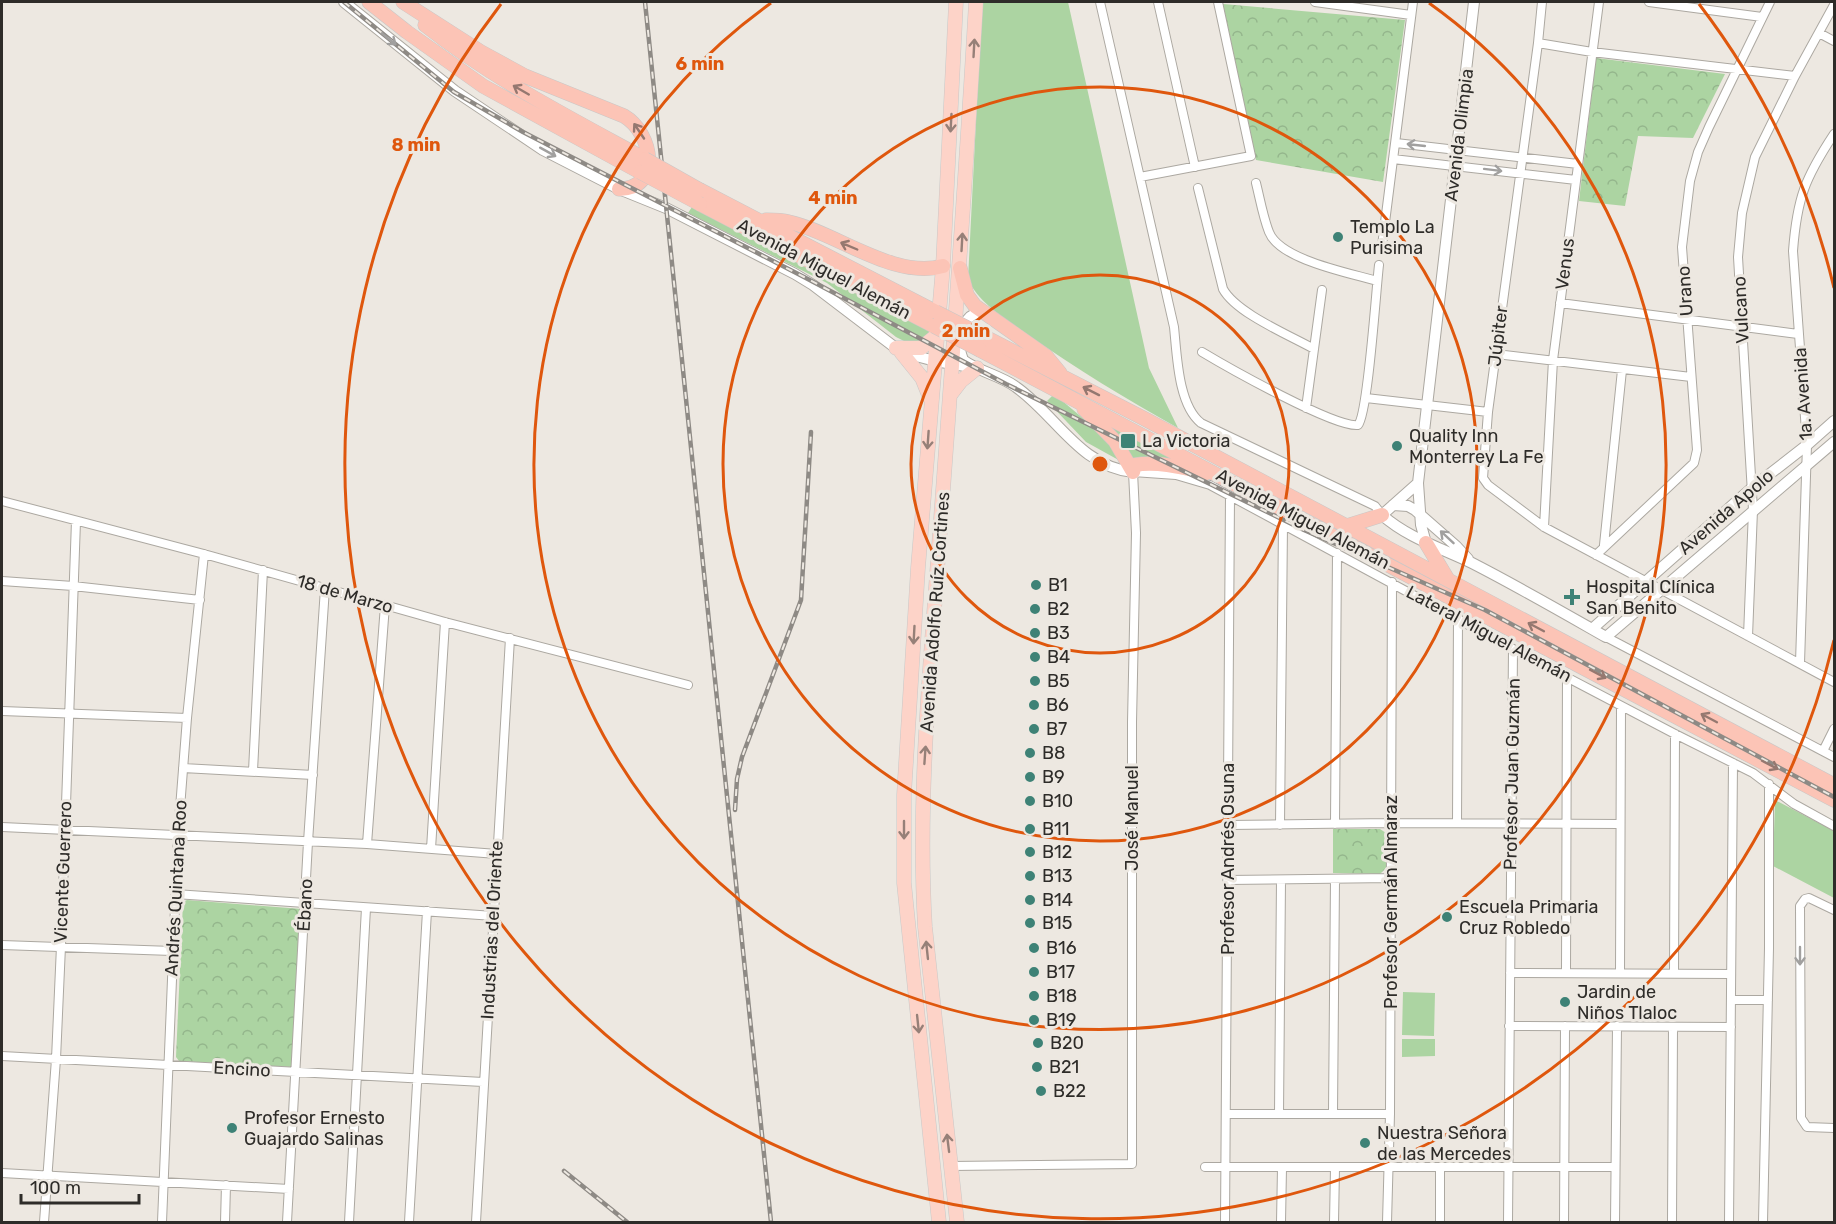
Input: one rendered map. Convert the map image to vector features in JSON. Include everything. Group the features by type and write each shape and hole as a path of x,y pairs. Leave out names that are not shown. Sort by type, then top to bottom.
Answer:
{"highway":[{"name":"Avenida Miguel Alemán","path":"369,2 483,86 643,166 935,324 1061,375 1834,785"},
{"name":"Avenida Miguel Alemán","path":"396,2 456,49 490,72 643,166"},
{"path":"403,2 481,52 525,76 624,116 633,122 645,141 649,159 648,166 644,178 636,186 619,189"},
{"name":"Avenida Miguel Alemán","path":"700,197 760,219 935,324"},
{"path":"760,219 781,220 795,224 859,251 904,266 927,269 943,266"},
{"path":"960,268 967,295 982,312 1046,356 1061,375"},
{"name":"Avenida Miguel Alemán","path":"982,343 1070,396 1834,800"},
{"path":"1070,396 1115,441 1133,472"},
{"path":"1133,472 1136,465 1146,464 1177,466 1225,477"},
{"path":"1347,526 1378,510"},
{"path":"1426,543 1448,580"}],"main road":[{"name":"Avenida Adolfo Ruíz Cortines","path":"939,1222 904,872 904,795 918,568 935,361 935,324 943,266 956,2"},
{"name":"Avenida Adolfo Ruíz Cortines","path":"957,1222 926,938 922,883 922,800 960,268 976,2"},
{"path":"898,350 921,348 935,324"},
{"path":"898,350 922,378 931,403"},
{"path":"950,396 955,386 977,368"}],"street":[{"path":"344,2 468,100 543,150 619,189 666,208 795,274 813,285 898,350 935,361 977,368"},
{"path":"1100,2 1174,327 1179,372 1188,406 1197,420 1378,510 1393,505 1418,483"},
{"path":"1158,2 1195,166"},
{"path":"1140,177 1251,156 1218,2"},
{"path":"1315,2 1357,4 1411,15"},
{"path":"1382,246 1413,2"},
{"name":"Avenida Olimpia","path":"1426,543 1420,514 1418,483 1474,2"},
{"name":"Júpiter","path":"1542,2 1488,412 1483,469 1485,482 1544,527 1834,682"},
{"name":"Venus","path":"1544,527 1553,360 1599,2"},
{"path":"1649,2 1707,5 1762,17"},
{"name":"Urano","path":"1596,555 1604,545 1694,463 1697,450 1682,247 1690,181 1705,135 1770,2"},
{"name":"Vulcano","path":"1748,636 1753,487 1738,257 1742,213 1755,157 1795,76 1834,5"},
{"path":"1819,33 1834,41"},
{"path":"1538,43 1592,52 1795,76"},
{"name":"1a. Avenida","path":"1800,663 1807,445 1793,251 1796,218 1805,184 1834,134"},
{"path":"1396,143 1578,164"},
{"path":"1393,159 1576,180"},
{"path":"1256,183 1269,232 1276,243 1292,254 1377,281"},
{"path":"1198,188 1222,289 1227,296 1241,309 1314,349"},
{"path":"1202,351 1306,408 1352,426 1358,425 1362,421 1366,398 1379,265"},
{"path":"1306,408 1322,290"},
{"path":"1560,303 1798,334"},
{"path":"982,312 972,315 966,321 961,340 961,357 966,362 1013,385 1027,395 1091,457 1112,468 1133,472"},
{"path":"1496,354 1691,377"},
{"path":"1604,545 1622,370"},
{"path":"1366,398 1488,412"},
{"name":"Avenida Apolo","path":"1592,629 1753,487 1834,421"},
{"name":"Avenida Apolo","path":"1606,637 1834,442"},
{"name":"Lateral Miguel Alemán","path":"1133,472 1189,478 1210,485 1514,649 1675,734 1753,772 1780,795 1834,826"},
{"name":"José Manuel","path":"951,1166 1132,1164 1132,712 1136,542 1133,472"},
{"name":"Profesor Andrés Osuna","path":"1226,1222 1230,496"},
{"name":"18 de Marzo","path":"2,501 263,570 445,622 688,685"},
{"name":"Avenida Miguel Alemán","path":"1393,505 1408,506 1420,514 1456,546 1471,563"},
{"name":"Avenida Miguel Alemán","path":"1378,510 1395,525 1426,543 1471,563 1834,757"},
{"name":"Vicente Guerrero","path":"45,1222 61,946 76,521"},
{"path":"1280,825 1283,524"},
{"path":"1335,825 1337,553"},
{"name":"Andrés Quintana Roo","path":"162,1222 178,834 204,554"},
{"path":"253,771 263,570"},
{"path":"2,581 73,586 200,600"},
{"name":"Profesor Germán Almaraz","path":"1388,1222 1392,582"},
{"name":"Ébano","path":"287,1222 325,588"},
{"path":"367,844 385,605"},
{"path":"1457,823 1458,617"},
{"path":"431,849 445,622"},
{"name":"Industrias del Oriente","path":"476,1222 510,638"},
{"name":"Profesor Juan Guzmán","path":"1508,1222 1510,824 1514,649"},
{"path":"1566,973 1567,676"},
{"path":"1620,973 1622,706"},
{"path":"2,711 187,718"},
{"path":"1823,751 1834,729"},
{"path":"1674,973 1675,734"},
{"path":"1729,1222 1733,763"},
{"path":"183,768 313,775"},
{"path":"1763,1222 1768,1000 1769,784"},
{"path":"1229,825 1620,824"},
{"path":"2,827 367,844 497,854"},
{"path":"1228,880 1391,878"},
{"path":"1280,1114 1281,880"},
{"path":"1333,1113 1335,880"},
{"path":"175,894 494,916"},
{"path":"1834,910 1813,899 1805,899 1800,906 1801,1118 1807,1127 1834,1128"},
{"path":"349,1222 366,908"},
{"path":"409,1222 427,911"},
{"path":"2,945 172,951"},
{"path":"1510,973 1731,974"},
{"path":"1731,1000 1768,1000"},
{"path":"1509,1026 1731,1027"},
{"path":"1564,1222 1565,1026"},
{"path":"1615,1222 1617,1026"},
{"path":"1672,1222 1673,1027"},
{"name":"Encino","path":"2,1056 483,1082"},
{"path":"1227,1114 1390,1114"},
{"path":"1205,1167 1615,1167"},
{"path":"1281,1222 1282,1168"},
{"path":"1334,1222 1335,1168"},
{"path":"1440,1168 1440,1222"},
{"path":"2,1173 289,1189"},
{"path":"225,1222 226,1185"}],"green space":[{"path":"982,2 1068,2 1149,368 1178,428 1046,348 986,303 968,279"},
{"path":"1223,4 1405,20 1383,182 1256,160"},
{"path":"1596,58 1725,74 1693,138 1638,136 1625,206 1579,201"},
{"path":"692,207 933,332 922,342 906,342 896,337 827,283 688,213"},
{"path":"1054,394 1103,435 1124,463 1086,442 1047,401"},
{"path":"1103,418 1177,456 1175,461 1128,460"},
{"path":"1775,800 1834,831 1834,898 1773,866"},
{"path":"1333,829 1380,829 1386,833 1386,868 1380,874 1333,873"},
{"path":"187,900 302,909 292,1067 179,1061 176,1057 183,902"},
{"path":"1403,992 1435,993 1434,1036 1402,1035"},
{"path":"1402,1039 1435,1039 1435,1056 1402,1057"}],"railway":[{"path":"344,2 454,92 523,132 1006,384 1304,530 1485,610 1834,797"},
{"path":"645,2 771,1222"},
{"path":"735,810 737,779 742,757 801,600 811,432"},
{"path":"564,1171 627,1222"}],"place":[{"name":"Templo La Purisima","path":"1338,237"},
{"name":"La Victoria","path":"1128,441"},
{"name":"Quality Inn Monterrey La Fe","path":"1397,446"},
{"name":"B1","path":"1036,585"},
{"name":"Hospital Clínica San Benito","path":"1572,597"},
{"name":"B2","path":"1035,609"},
{"name":"B3","path":"1035,633"},
{"name":"B4","path":"1035,657"},
{"name":"B5","path":"1035,681"},
{"name":"B6","path":"1034,705"},
{"name":"B7","path":"1034,729"},
{"name":"B8","path":"1030,753"},
{"name":"B9","path":"1030,777"},
{"name":"B10","path":"1030,801"},
{"name":"B11","path":"1030,829"},
{"name":"B12","path":"1030,852"},
{"name":"B13","path":"1030,876"},
{"name":"B14","path":"1030,900"},
{"name":"Escuela Primaria Cruz Robledo","path":"1447,917"},
{"name":"B15","path":"1030,923"},
{"name":"B16","path":"1034,948"},
{"name":"B17","path":"1034,972"},
{"name":"B18","path":"1034,996"},
{"name":"Jardin de Niños Tlaloc","path":"1565,1002"},
{"name":"B19","path":"1034,1020"},
{"name":"B20","path":"1038,1043"},
{"name":"B21","path":"1037,1067"},
{"name":"B22","path":"1041,1091"},
{"name":"Profesor Ernesto Guajardo Salinas","path":"232,1128"},
{"name":"Nuestra Señora de las Mercedes","path":"1365,1143"}]}
